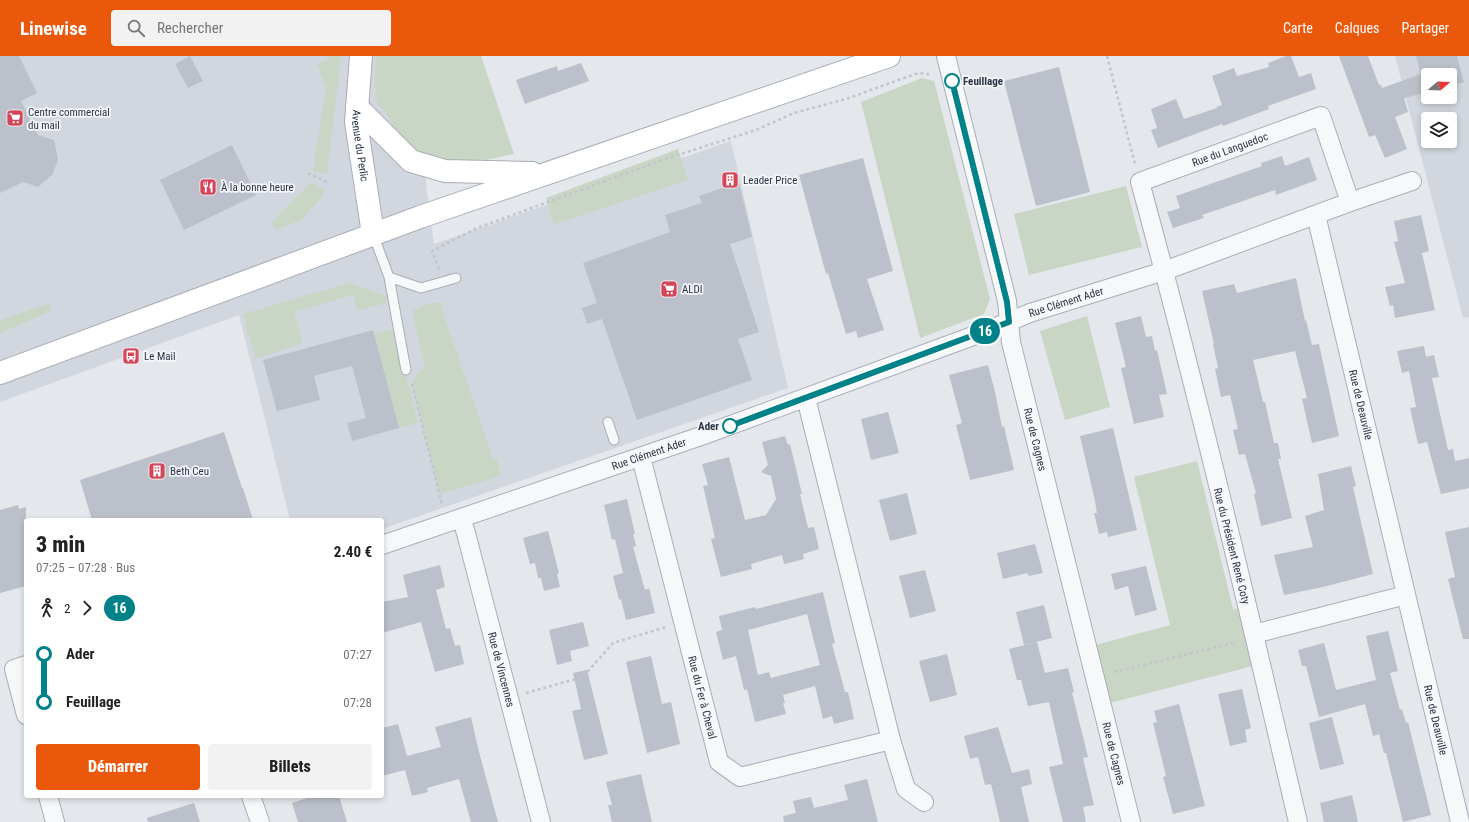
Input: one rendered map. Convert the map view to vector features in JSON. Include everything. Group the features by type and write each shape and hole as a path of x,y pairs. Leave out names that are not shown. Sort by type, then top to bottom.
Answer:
{"main road":[{"name":"Avenue du Perlic","path":"361,56 356,122 373,234"},
{"path":"0,373 373,234 888,56"},
{"path":"357,107 411,161 446,171 549,173"}],"street":[{"name":"Rue de Cagnes","path":"946,56 1007,302 1012,342 1131,822"},
{"name":"Rue du Languedoc","path":"1140,182 1322,116 1350,202"},
{"name":"Rue Clément Ader","path":"384,544 806,398 1030,314 1164,271 1350,202 1412,181"},
{"path":"1140,182 1164,271"},
{"name":"Rue de Deauville","path":"1316,215 1460,822"},
{"name":"Rue du Président René Coty","path":"1164,271 1255,640 1298,822"},
{"path":"806,398 891,740 906,789 924,802"},
{"name":"Rue du Fer à Cheval","path":"641,456 719,762 740,777 891,740"},
{"name":"Rue de Vincennes","path":"453,520 466,533 541,822"},
{"path":"1255,640 1406,594"},
{"path":"20,667 24,699"},
{"path":"48,798 54,822"},
{"path":"252,798 260,822"}],"lane":[{"path":"373,234 388,277 406,370"},
{"path":"388,277 421,288 456,278"},
{"path":"608,422 614,440"}],"path":[{"path":"1107,56 1140,182"},
{"path":"432,251 477,228 519,212 665,159 756,130 794,114 846,99 915,74 924,73 952,81"},
{"path":"308,172 327,182"},
{"path":"406,370 417,374 412,384 453,520"},
{"path":"508,699 583,677 613,643 683,622"},
{"path":"1095,677 1235,642 1255,640"}],"shaded area":[{"path":"0,56 409,56 434,244 731,141 788,388 384,528 384,518 290,518 239,315 0,402"},
{"path":"1395,56 1469,56 1469,317 1463,318"}],"green space":[{"path":"328,56 341,56 327,174 313,171 326,88 317,64 329,59"},
{"path":"376,56 481,56 514,154 477,162 450,163 430,157 406,144 383,109 377,104 375,81"},
{"path":"922,78 934,81 990,299 984,314 920,338 861,102"},
{"path":"678,149 688,180 554,224 546,198"},
{"path":"311,182 324,189 323,196 301,220 275,230 272,222"},
{"path":"1126,186 1142,247 1029,275 1014,214"},
{"path":"350,283 388,297 385,303 357,311 353,295 294,312 303,343 255,359 243,314"},
{"path":"442,302 441,307 493,459 497,458 501,476 440,494 412,384 417,374 425,367 412,311 430,303"},
{"path":"50,303 52,310 0,333 0,320"},
{"path":"1087,316 1110,407 1065,420 1040,331"},
{"path":"394,329 418,423 399,428 374,334"},
{"path":"1197,461 1233,609 1247,608 1261,664 1102,705 1088,647 1170,625 1134,477"}],"building":[{"name":"Centre commercial du mail","path":"0,56 19,56 37,93 21,101 38,135 54,140 58,159 53,174 38,187 23,182 0,193"},
{"path":"190,56 203,81 188,88 175,64"},
{"path":"1286,56 1291,56 1299,77 1311,73 1316,89 1268,106 1269,109 1223,126 1222,124 1158,148 1151,130 1157,128 1151,109 1176,99 1184,119 1217,108 1216,107 1222,105 1212,76 1234,68 1237,76 1269,67 1268,63"},
{"path":"1339,56 1368,56 1379,85 1381,85 1382,88 1421,74 1421,94 1404,98 1408,112 1395,117 1407,149 1385,158 1375,135 1369,137"},
{"path":"1416,56 1457,56 1464,82 1457,84 1457,68 1421,68 1421,74"},
{"path":"581,63 589,81 525,104 516,80 557,66 558,71"},
{"path":"1059,67 1090,192 1036,206 1004,81"},
{"name":"À la bonne heure","path":"232,145 256,195 184,230 160,180"},
{"path":"1282,156 1285,166 1309,157 1317,180 1276,195 1275,190 1202,215 1204,218 1173,228 1167,212 1180,208 1176,196 1262,166 1261,163"},
{"path":"863,158 893,271 867,279 884,330 858,338 856,331 846,334 828,273 826,274 799,175"},
{"name":"ALDI","path":"739,183 752,237 730,244 759,332 738,339 752,380 637,420 602,319 587,324 582,308 597,303 583,263 670,232 665,215 702,203 699,196"},
{"path":"1421,215 1429,251 1422,253 1435,310 1395,318 1393,305 1390,306 1385,287 1405,283 1394,242 1398,241 1394,221"},
{"path":"1296,278 1305,321 1306,320 1312,345 1319,344 1339,436 1312,443 1302,399 1307,398 1295,351 1253,360 1263,402 1265,402 1274,443 1278,443 1281,459 1278,459 1292,518 1261,526 1254,494 1256,493 1245,454 1239,455 1233,430 1238,429 1230,395 1221,397 1215,369 1218,368 1214,344 1202,291 1234,284 1237,293"},
{"path":"1141,316 1146,337 1152,336 1155,351 1157,350 1167,394 1159,395 1164,417 1134,424 1121,368 1126,367 1115,323"},
{"path":"373,330 399,428 352,441 347,423 366,418 352,366 314,376 320,400 277,411 263,360"},
{"path":"1424,346 1426,357 1434,355 1439,377 1432,378 1448,450 1453,449 1455,461 1469,458 1469,488 1441,494 1427,442 1418,444 1410,408 1416,407 1409,371 1402,373 1397,351"},
{"path":"988,365 1002,427 1004,426 1014,470 970,480 956,425 962,423 949,375"},
{"path":"888,412 899,453 871,460 861,419"},
{"path":"1113,428 1137,530 1108,537 1107,532 1099,534 1094,513 1097,513 1095,501 1080,436"},
{"path":"224,432 252,518 91,518 80,480"},
{"path":"785,436 788,445 790,444 802,494 800,494 808,528 814,527 819,549 803,554 804,559 797,561 784,564 782,555 751,564 752,569 721,577 711,539 715,538 703,486 708,485 702,464 729,457 745,520 766,515 776,499 771,476 761,472 768,465 762,442"},
{"path":"1351,466 1356,486 1353,487 1373,574 1284,595 1274,555 1313,547 1305,516 1324,510 1318,474"},
{"path":"907,493 917,534 890,541 879,500"},
{"path":"627,499 635,534 633,534 636,546 633,547 645,590 649,588 655,613 626,620 613,576 623,573 615,539 612,540 604,505"},
{"path":"18,505 19,509 26,507 26,518 24,518 24,587 0,593 0,510"},
{"path":"1469,527 1469,639 1463,639 1448,579 1455,577 1445,532"},
{"path":"548,531 559,573 557,574 560,587 544,591 541,578 538,578 535,563 530,564 523,538"},
{"path":"1035,544 1043,573 1029,576 1027,573 1003,579 997,553"},
{"path":"440,565 445,587 436,590 446,629 450,628 455,646 460,645 464,664 435,672 421,622 384,632 384,602 408,597 403,575"},
{"path":"1146,566 1157,610 1135,616 1128,586 1115,590 1111,574"},
{"path":"925,570 936,611 910,618 899,576"},
{"path":"823,592 835,643 832,644 845,692 848,692 854,719 834,724 832,716 823,719 815,686 783,695 785,703 783,703 786,714 755,722 747,689 744,690 736,656 723,660 716,632 722,630 719,616 755,607 756,609","holes":["807,614 820,665 771,678 769,672 758,675 748,630"]},
{"path":"1044,605 1052,638 1024,645 1016,612"},
{"path":"583,622 589,646 570,651 572,661 557,665 549,630"},
{"path":"1388,631 1398,671 1390,673 1400,710 1402,709 1406,723 1408,722 1431,815 1403,822 1386,753 1384,753 1379,734 1373,736 1365,704 1319,717 1306,666 1302,666 1298,650 1324,643 1336,690 1376,680 1366,636"},
{"path":"1037,642 1045,673 1068,668 1074,692 1072,693 1088,757 1083,758 1094,805 1083,807 1086,822 1063,822 1049,767 1063,764 1049,702 1028,706 1021,680 1017,680 1009,649"},
{"path":"947,654 957,695 930,702 919,661"},
{"path":"651,656 662,704 671,702 680,744 647,753 626,662"},
{"path":"587,670 608,754 584,760 572,711 581,709 573,673"},
{"path":"1242,689 1251,728 1245,730 1247,742 1230,746 1218,694"},
{"path":"1179,704 1205,806 1173,814 1163,777 1166,776 1153,723 1157,722 1154,711"},
{"path":"471,717 498,822 471,822 459,779 427,788 428,792 412,796 405,770 384,775 384,728 398,724 407,756 441,747 435,727"},
{"path":"1332,717 1344,764 1320,770 1309,723"},
{"path":"998,727 1012,773 1029,769 1032,784 1021,787 1029,822 1000,822 991,784 985,785 978,757 970,759 964,736"},
{"path":"641,774 652,822 612,822 608,805 612,805 606,782"},
{"path":"867,779 878,822 784,822 783,816 796,813 793,801 811,797 814,808 848,800 844,785"},
{"path":"1352,795 1358,822 1324,822 1320,803"},
{"path":"307,798 340,798 347,822 298,822 292,803"},
{"path":"194,803 200,822 148,822 147,818"}],"bus line":[{"name":"16","path":"730,426 1009,322 1007,302 952,81"}],"place":[{"name":"Feuillage","path":"952,81"},
{"name":"Centre commercial du mail","path":"15,118"},
{"name":"Leader Price","path":"730,180"},
{"name":"À la bonne heure","path":"208,187"},
{"name":"ALDI","path":"669,289"},
{"name":"Le Mail","path":"131,356"},
{"name":"Ader","path":"730,426"},
{"name":"Beth Ceu","path":"157,471"}]}
